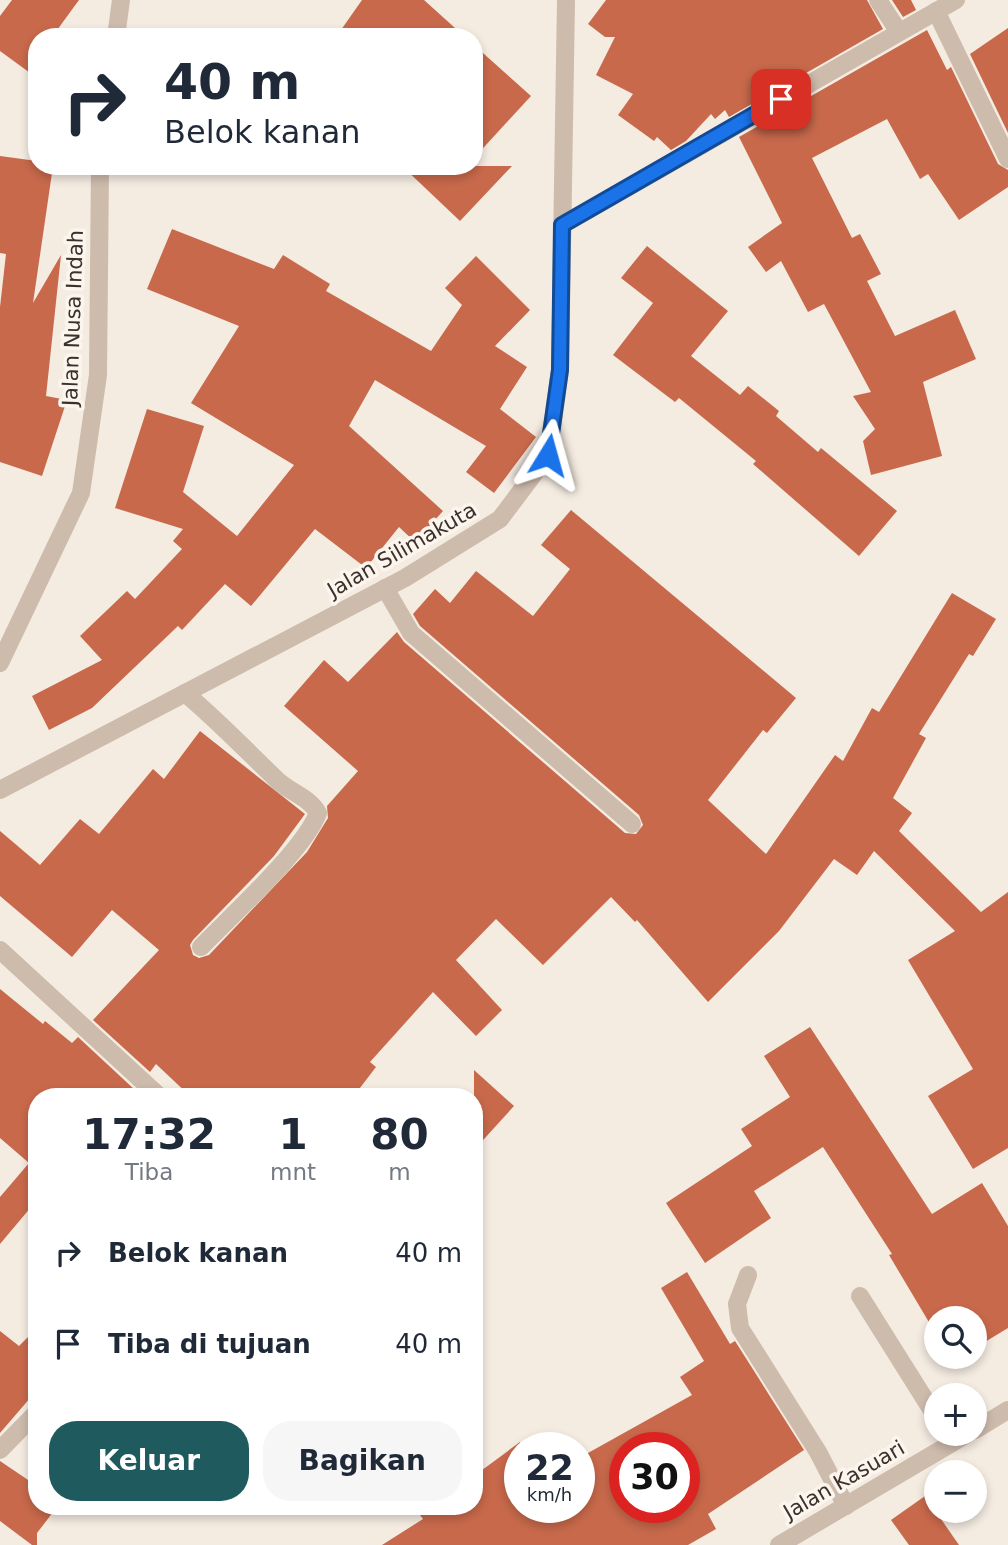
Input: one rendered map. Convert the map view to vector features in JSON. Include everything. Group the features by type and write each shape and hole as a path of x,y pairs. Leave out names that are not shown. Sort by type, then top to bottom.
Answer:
{"street":[{"path":"117,28 121,0"},
{"name":"Jalan Silimakuta","path":"0,790 385,588 500,519 548,455 560,370 566,0"},
{"path":"878,0 899,32"},
{"path":"562,225 956,0"},
{"path":"936,11 1008,159"},
{"name":"Jalan Nusa Indah","path":"0,663 81,493 98,376 100,175"},
{"path":"385,588 411,634 632,824"},
{"path":"185,693 254,754 276,779 307,799 318,813 293,850 201,947"},
{"path":"0,950 150,1088"},
{"path":"748,1275 737,1304 740,1328 818,1452 846,1506"},
{"path":"860,1296 924,1398"},
{"path":"987,1423 1008,1410"},
{"path":"0,1450 28,1421"},
{"name":"Jalan Kasuari","path":"779,1545 846,1506 938,1446"}],"building":[{"path":"12,0 79,0 59,28 28,28 28,71 0,51 0,16"},
{"path":"362,0 424,0 455,28 342,28"},
{"path":"606,0 867,0 883,29 729,117 725,110 715,119 711,114 686,141 671,150 657,137 654,141 618,115 633,94 596,75 615,37 605,37 588,24"},
{"path":"892,0 911,0 916,10 903,17"},
{"path":"1008,28 1008,133 970,54"},
{"path":"927,30 947,70 951,67 998,164 1008,170 1008,187 959,220 928,174 920,179 887,119 812,158 852,238 860,234 881,274 867,281 895,336 955,310 976,359 923,382 942,456 871,475 863,441 875,429 853,396 871,392 824,304 808,312 781,261 766,272 748,247 782,223 739,137"},
{"path":"483,53 531,96 483,148"},
{"path":"0,156 28,160 28,175 52,175 33,303 61,255 46,396 67,400 42,476 0,462 0,307 6,254 0,253"},
{"path":"483,166 512,166 460,221 411,175 483,175"},
{"path":"172,229 274,269 283,255 330,284 326,291 431,351 462,305 445,288 476,256 530,310 495,346 527,367 500,409 536,437 494,493 466,472 486,446 375,380 349,426 443,511 415,542 399,527 366,568 315,529 251,606 225,584 182,630 178,626 92,708 49,730 32,696 102,660 80,636 127,591 135,599 182,549 173,541 183,529 115,508 147,409 204,426 183,492 237,536 294,465 191,403 239,326 147,289"},
{"path":"647,246 728,311 691,356 740,395 748,386 779,411 776,416 818,452 821,448 897,511 859,556 753,464 756,461 679,398 675,402 613,355 653,303 621,278"},
{"path":"571,510 796,698 767,733 763,730 708,800 766,854 835,755 843,761 872,708 879,712 952,593 996,619 973,656 969,654 919,734 926,738 893,798 912,813 899,831 981,912 1008,892 1008,1148 973,1169 928,1096 973,1069 908,960 955,931 874,851 857,875 834,859 779,931 708,1002 637,920 635,922 611,897 543,965 496,919 456,960 502,1010 476,1036 433,992 370,1062 376,1067 360,1088 181,1088 156,1064 150,1072 93,1020 159,950 112,910 72,957 0,896 0,831 40,865 80,819 99,834 153,769 164,779 200,731 305,814 274,856 193,940 190,945 193,955 199,958 209,955 307,852 328,818 327,806 358,771 284,706 324,660 348,682 397,632 404,642 625,833 636,834 643,825 639,815 420,626 413,614 435,589 450,603 476,571 533,616 570,569 541,545"},
{"path":"0,989 43,1024 45,1021 72,1043 78,1037 133,1088 28,1088 28,1162 0,1138"},
{"path":"810,1027 932,1214 982,1183 1008,1226 1008,1328 987,1341 987,1306 924,1306 924,1314 889,1255 892,1254 823,1147 754,1191 771,1218 705,1263 666,1203 752,1146 741,1129 790,1097 764,1056"},
{"path":"474,1070 514,1106 483,1140 483,1088 474,1088"},
{"path":"28,1164 28,1211 0,1244 0,1197"},
{"path":"687,1272 730,1344 735,1341 804,1450 708,1514 716,1529 688,1545 382,1545 423,1519 420,1515 483,1515 483,1469 504,1454 504,1523 595,1523 595,1449 609,1441 609,1523 700,1523 700,1432 626,1432 692,1395 680,1377 704,1361 661,1288"},
{"path":"0,1331 19,1346 28,1337 28,1400 0,1433"},
{"path":"0,1461 28,1480 28,1515 51,1515 37,1533 37,1545 32,1545 0,1521"},
{"path":"924,1497 924,1523 944,1523 959,1545 909,1545 891,1520"}],"route":[{"path":"548,455 560,370 564,268 562,225 592,205 781,99"}]}
